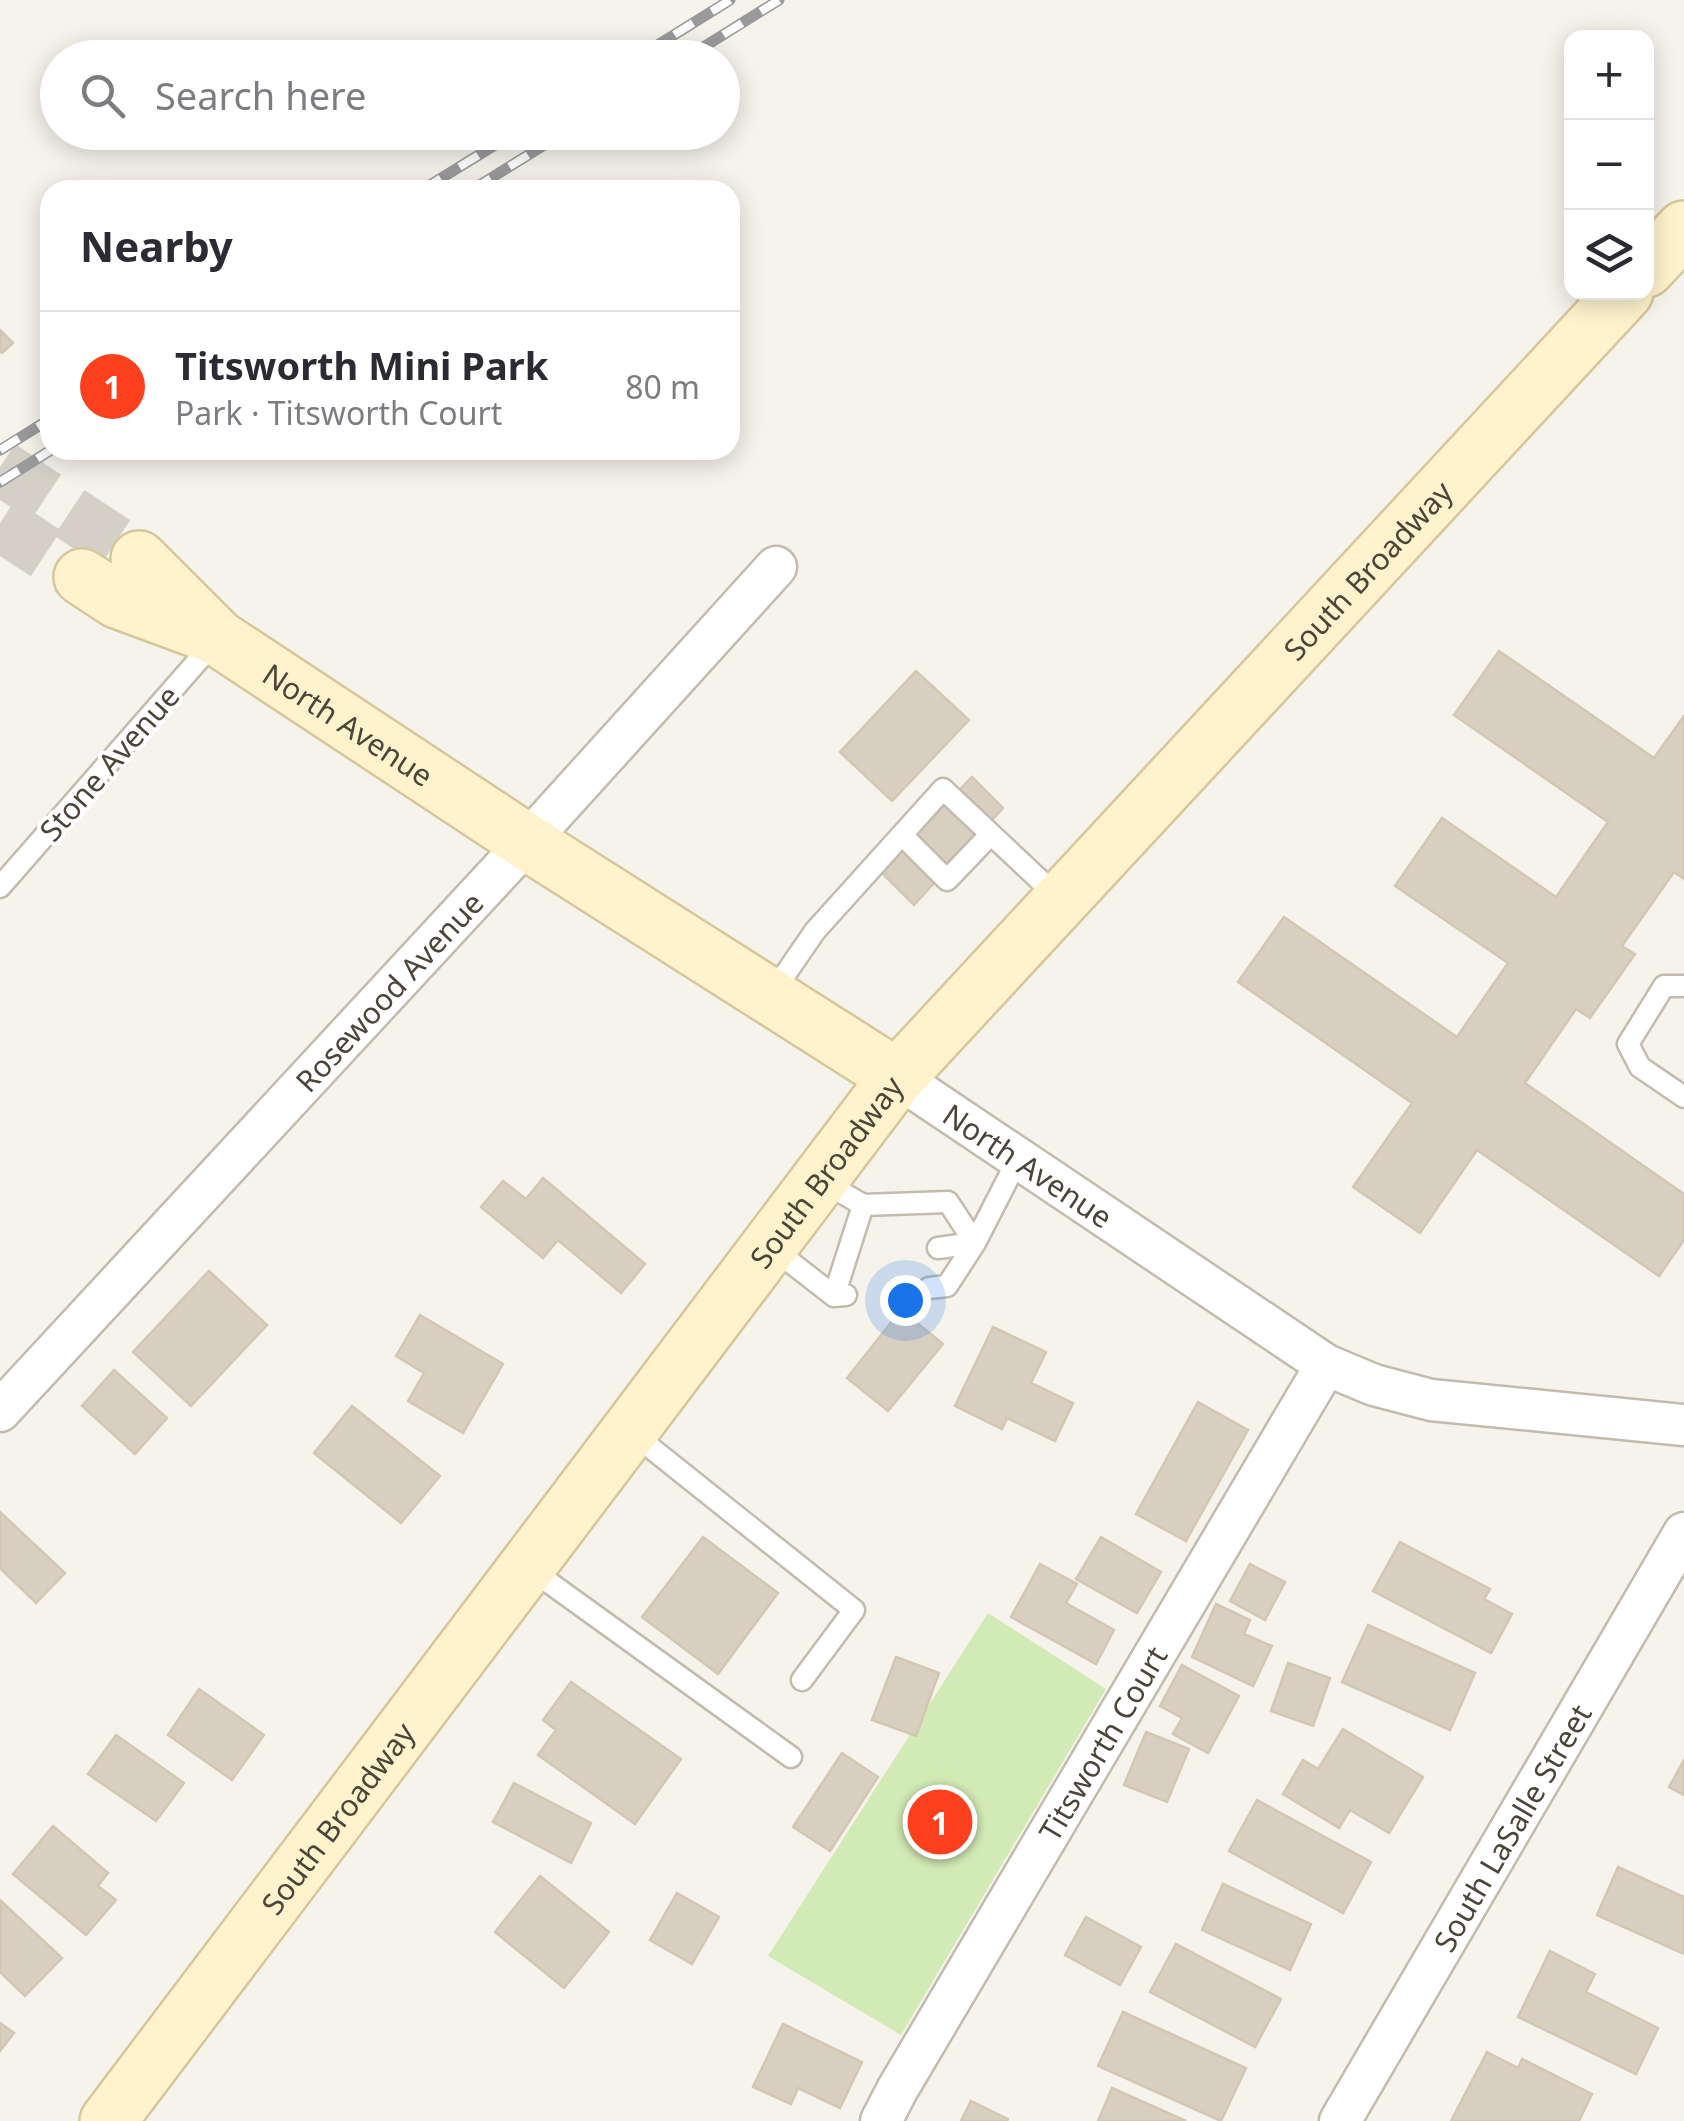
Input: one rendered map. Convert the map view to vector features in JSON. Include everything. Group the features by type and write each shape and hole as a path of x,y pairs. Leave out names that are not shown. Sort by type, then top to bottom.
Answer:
{"street":[{"path":"1654,260 1684,228"},
{"name":"South Broadway","path":"108,2121 770,1246 841,1192 897,1077 1618,300"},
{"name":"North Avenue","path":"139,559 218,638 527,842 897,1077 1326,1366 1374,1385 1430,1400 1684,1425"},
{"name":"Rosewood Avenue","path":"0,1411 776,567"},
{"name":"North Avenue","path":"82,577 117,600 218,638"},
{"name":"Titsworth Court","path":"881,2121 1326,1366"},
{"name":"South LaSalle Street","path":"1340,2121 1684,1533"}],"lane":[{"name":"Stone Avenue","path":"0,887 218,638"},
{"path":"770,996 815,932 943,789 1061,900"},
{"path":"902,835 947,880 991,834"},
{"path":"1684,986 1664,986 1628,1044 1640,1067 1684,1097"},
{"path":"930,1288 947,1286 975,1243 1018,1159"},
{"path":"770,1246 840,1295 850,1257 841,1192 948,1202 975,1243"},
{"path":"938,1248 975,1243"},
{"path":"630,1431 854,1610 802,1680"},
{"path":"527,1567 791,1757"}],"green space":[{"path":"988,1613 1106,1689 901,2035 768,1956"}],"building":[{"path":"1,331 13,343 2,353 0,351"},
{"path":"1499,651 1654,758 1684,716 1684,879 1674,872 1622,946 1635,954 1590,1018 1576,1009 1525,1083 1684,1194 1684,1240 1659,1276 1477,1150 1420,1233 1353,1187 1412,1103 1238,982 1284,917 1457,1037 1508,963 1395,886 1442,818 1556,897 1608,822 1454,715"},
{"path":"916,671 969,720 892,801 840,752"},
{"path":"972,777 1003,808 914,905 880,871"},
{"path":"543,1178 645,1264 621,1293 558,1240 543,1258 481,1207 503,1181 526,1199"},
{"path":"209,1271 267,1325 191,1406 133,1352"},
{"path":"901,1310 943,1344 888,1411 847,1378"},
{"path":"420,1315 503,1364 463,1433 408,1401 424,1373 396,1356"},
{"path":"993,1327 1046,1352 1031,1383 1073,1403 1055,1441 1007,1418 1002,1429 955,1406"},
{"path":"114,1370 167,1418 135,1454 82,1406"},
{"path":"1198,1402 1248,1430 1186,1541 1136,1514"},
{"path":"352,1406 440,1476 401,1523 314,1453"},
{"path":"0,1512 65,1573 36,1603 0,1568"},
{"path":"703,1537 778,1593 718,1674 642,1617"},
{"path":"1101,1537 1161,1572 1137,1613 1076,1579"},
{"path":"1400,1542 1490,1589 1484,1599 1512,1614 1491,1653 1373,1591"},
{"path":"1040,1564 1077,1584 1066,1603 1114,1630 1096,1664 1011,1617"},
{"path":"1250,1564 1285,1582 1265,1620 1230,1601"},
{"path":"1216,1604 1250,1620 1244,1634 1272,1646 1253,1686 1192,1657"},
{"path":"1368,1625 1475,1673 1450,1730 1342,1682"},
{"path":"896,1657 939,1673 916,1736 872,1720"},
{"path":"1288,1663 1330,1678 1313,1726 1271,1711"},
{"path":"1182,1665 1239,1696 1208,1753 1173,1734 1182,1718 1160,1706"},
{"path":"571,1682 681,1759 635,1824 538,1755 556,1730 543,1720"},
{"path":"199,1689 264,1735 232,1780 168,1735"},
{"path":"1343,1729 1423,1777 1389,1833 1350,1810 1339,1828 1283,1794 1303,1760 1318,1769"},
{"path":"1146,1732 1189,1749 1167,1802 1124,1785"},
{"path":"116,1735 184,1783 156,1821 88,1774"},
{"path":"842,1753 878,1777 830,1851 793,1827"},
{"path":"1684,1760 1684,1795 1669,1787"},
{"path":"514,1783 591,1823 571,1863 493,1822"},
{"path":"1257,1800 1371,1862 1343,1913 1229,1851"},
{"path":"53,1826 108,1873 98,1886 116,1900 86,1935 13,1874"},
{"path":"1618,1867 1684,1897 1684,1954 1597,1915"},
{"path":"540,1876 609,1932 564,1988 495,1932"},
{"path":"1223,1884 1311,1924 1290,1970 1202,1930"},
{"path":"677,1893 719,1917 692,1964 650,1940"},
{"path":"1,1901 62,1958 25,1996 0,1972"},
{"path":"1086,1917 1141,1947 1120,1985 1065,1955"},
{"path":"1176,1944 1281,1999 1255,2047 1150,1992"},
{"path":"1550,1951 1595,1974 1586,1992 1658,2028 1636,2074 1518,2017"},
{"path":"1123,2012 1246,2068 1221,2121 1098,2066"},
{"path":"0,2023 14,2033 0,2051"},
{"path":"783,2024 862,2062 840,2108 798,2088 791,2104 753,2087"},
{"path":"1487,2052 1518,2068 1522,2059 1592,2094 1579,2121 1451,2121"},
{"path":"1112,2088 1186,2121 1098,2121"},
{"path":"971,2101 1008,2119 1007,2121 961,2121"}],"tunnel":[{"path":"0,467 139,559"},
{"path":"0,523 82,577"}],"railway":[{"path":"666,40 730,0"},
{"path":"715,40 779,0"},
{"path":"438,180 487,150"},
{"path":"488,180 536,150"},
{"path":"0,450 40,425"},
{"path":"0,482 40,457"}],"place":[{"name":"Titsworth Mini Park","path":"940,1822"}]}
